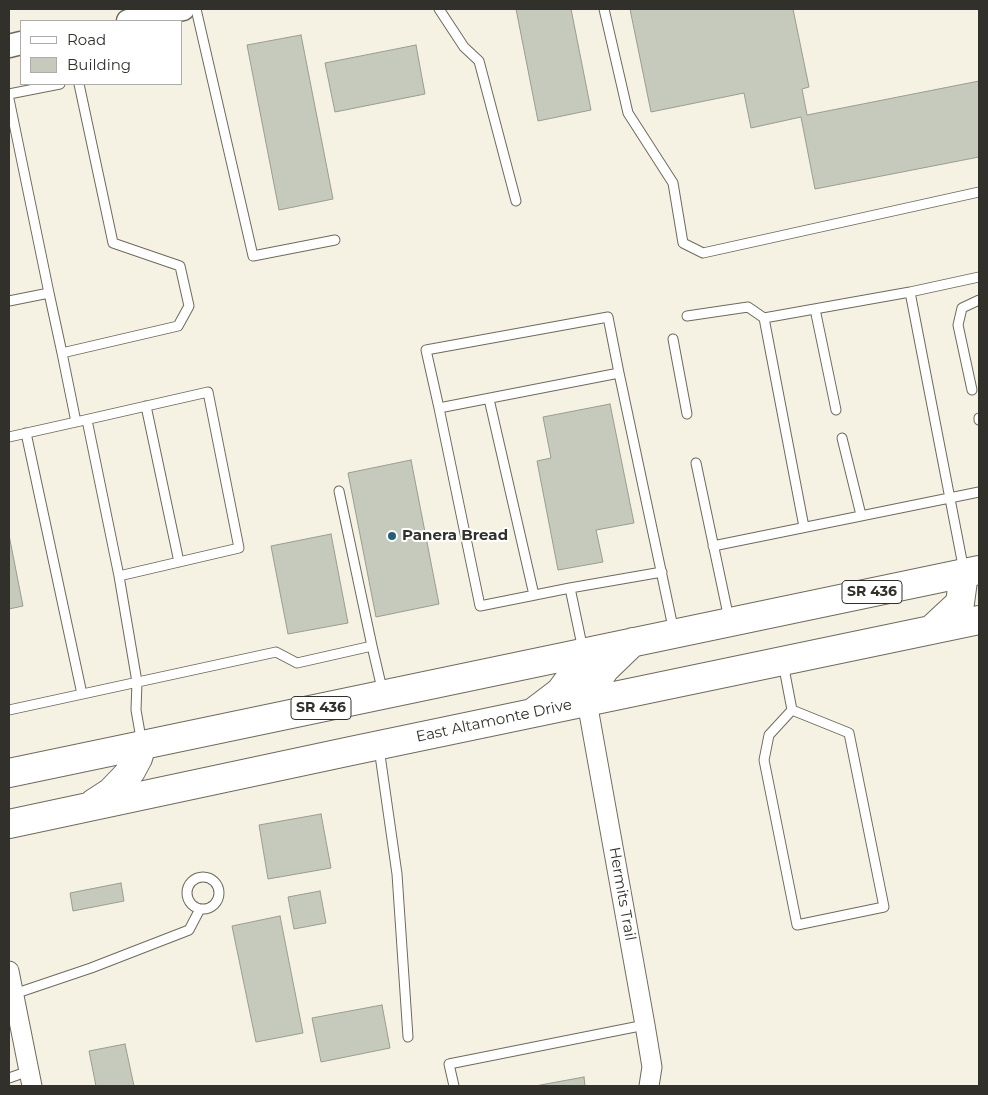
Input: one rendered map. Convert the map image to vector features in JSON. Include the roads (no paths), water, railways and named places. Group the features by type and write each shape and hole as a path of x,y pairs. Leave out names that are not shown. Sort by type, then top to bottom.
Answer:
{"main road":[{"name":"SR 436","path":"9,773 972,571"},
{"path":"932,630 960,602 972,571"},
{"name":"East Altamonte Drive","path":"9,824 979,620"},
{"path":"587,702 594,685 605,669 633,642"},
{"path":"532,713 560,692 578,666 584,653"},
{"path":"89,806 111,792 122,781 134,764 142,746"}],"street":[{"path":"133,20 183,9"},
{"name":"Hermits Trail","path":"587,702 652,1068 649,1086"},
{"path":"9,971 31,1079"},
{"path":"652,1068 661,1086"}],"lane":[{"path":"196,9 252,256 335,240"},
{"path":"439,9 464,47 480,61 516,201"},
{"path":"604,9 628,113 673,183 684,243 703,253 979,192"},
{"path":"9,94 55,85"},
{"path":"62,354 178,326 189,306 180,266 113,243 79,85"},
{"path":"9,99 76,422"},
{"path":"764,318 910,292 979,277"},
{"path":"910,292 950,498 972,571"},
{"path":"9,301 50,293"},
{"path":"972,390 958,325 962,308 979,300"},
{"path":"687,316 748,306 764,318 804,527"},
{"path":"815,309 836,410"},
{"path":"662,572 480,606 426,350 608,317 662,572 674,634"},
{"path":"673,339 687,414"},
{"path":"439,408 619,373"},
{"path":"9,437 208,392 239,548 119,576"},
{"path":"489,398 534,595"},
{"path":"146,406 179,562"},
{"path":"87,420 119,576 137,682 136,710 142,746"},
{"path":"26,433 82,694"},
{"path":"842,438 861,515"},
{"path":"696,463 730,622"},
{"path":"339,491 383,694"},
{"path":"714,546 979,492"},
{"path":"570,588 584,653"},
{"path":"9,710 276,652 297,663 372,646"},
{"path":"782,661 792,710"},
{"path":"792,710 849,733 884,908 797,925 764,760 769,735 792,710"},
{"path":"378,745 397,874 408,1037"},
{"path":"14,994 91,968 189,930 200,909"},
{"path":"454,1086 449,1064 645,1026"},
{"path":"9,1078 31,1079"}],"place":[{"name":"Panera Bread","path":"392,536"}]}
